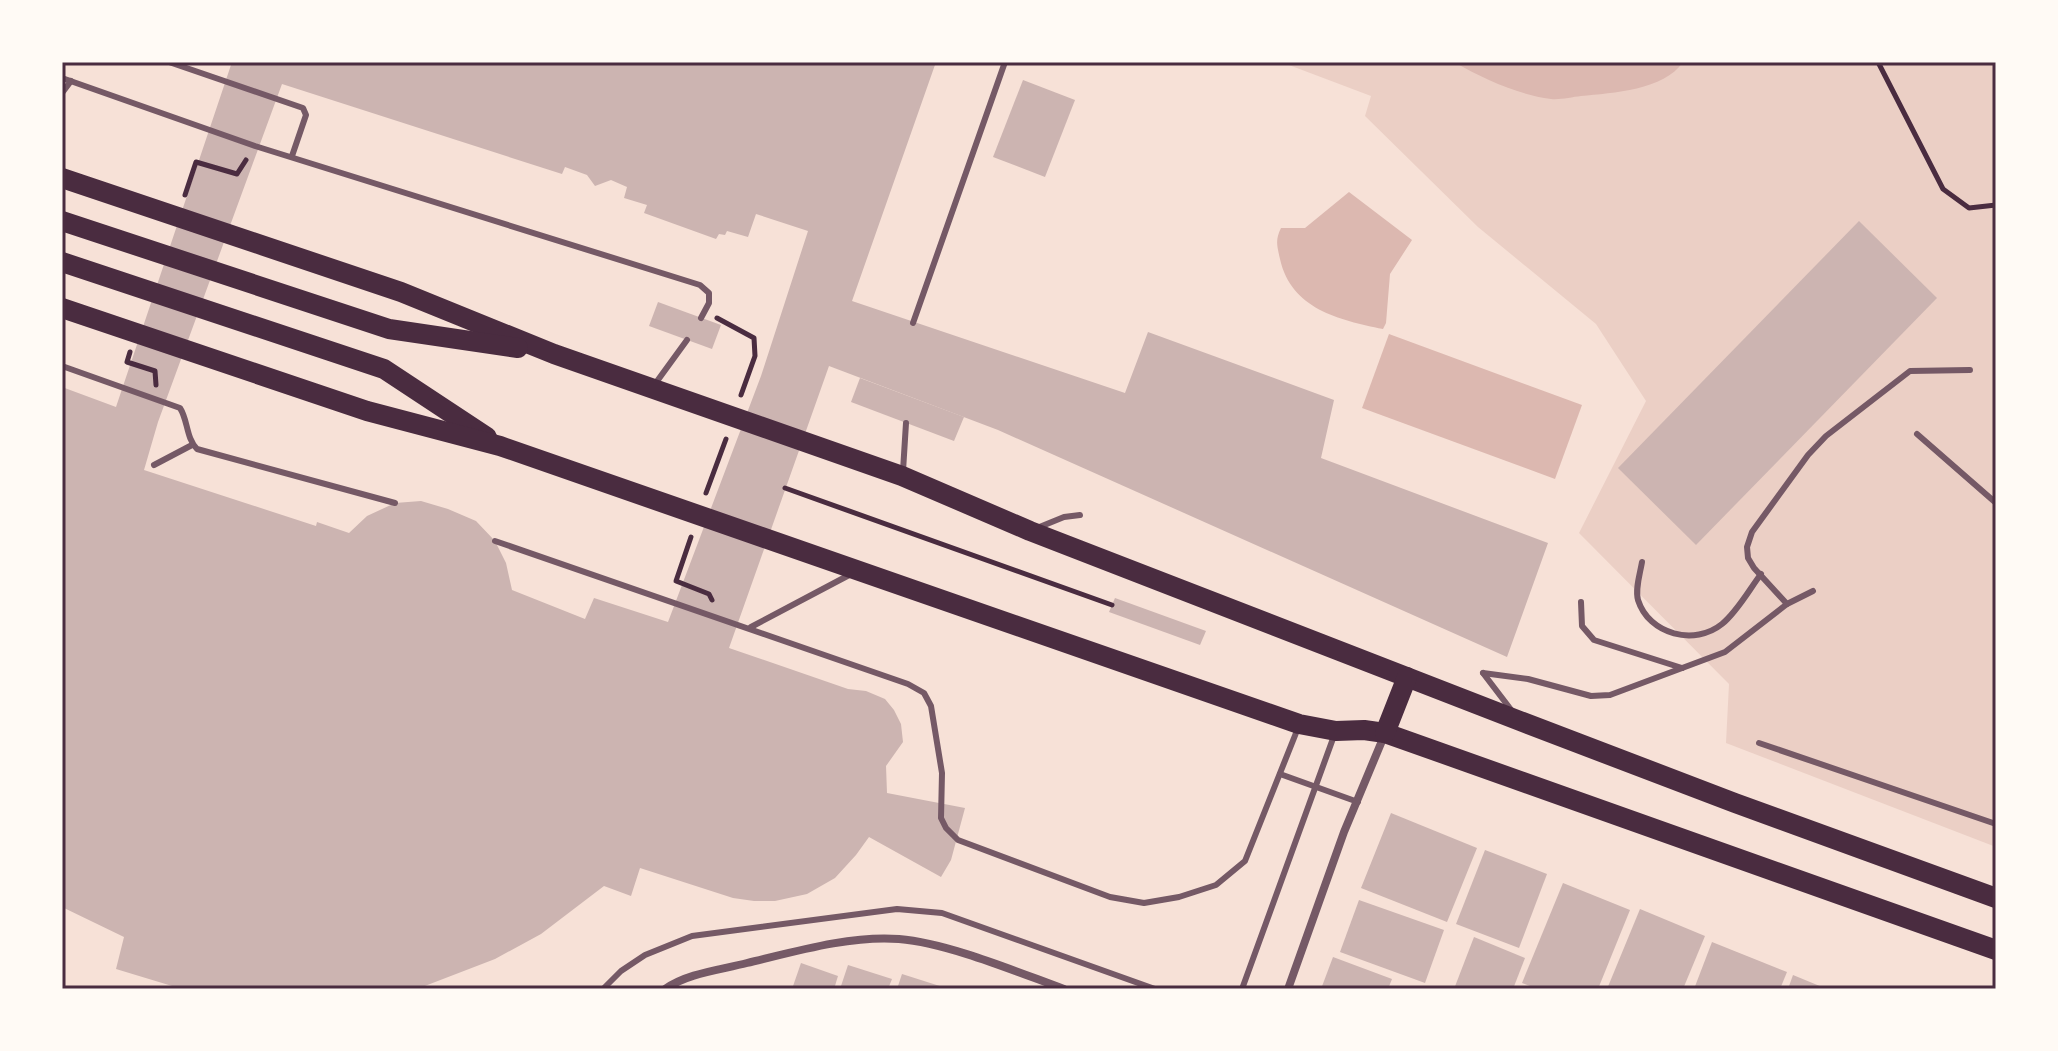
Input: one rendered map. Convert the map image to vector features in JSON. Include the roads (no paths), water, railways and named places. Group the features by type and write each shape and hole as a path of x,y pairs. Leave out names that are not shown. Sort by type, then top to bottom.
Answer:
{"highway":[{"path":"62,178 401,292 554,354 902,476 1030,531 1520,721 1720,798 1996,898"},
{"path":"62,221 389,329 554,354"},
{"path":"62,262 384,369 500,446"},
{"path":"62,308 367,411 500,446 1299,724 1336,731 1385,733 1996,950"},
{"path":"1385,733 1407,677"}],"street":[{"path":"1288,989 1344,832 1385,733"},
{"path":"669,988 685,979 782,954 898,939 936,946 1064,989"}],"lane":[{"path":"169,62 303,108 306,115 292,156"},
{"path":"913,323 1005,62"},
{"path":"62,78 255,146 700,285 709,293 709,303 703,315"},
{"path":"62,93 71,81"},
{"path":"652,387 687,340"},
{"path":"62,366 180,408 192,445"},
{"path":"1787,604 1754,568 1748,558 1747,547 1752,532 1808,455 1826,436 1910,371 1970,370"},
{"path":"902,476 906,423"},
{"path":"1917,434 1996,503"},
{"path":"154,465 192,445 280,474 395,503"},
{"path":"1030,531 1064,517 1080,515"},
{"path":"495,541 751,627 908,684 924,693 931,706 942,773 941,818 946,828 958,840 1110,897 1144,903 1179,897 1216,885 1245,861 1299,724"},
{"path":"1642,562 1638,599 1646,614 1658,627 1672,634 1689,636 1722,624 1761,574"},
{"path":"751,627 860,570"},
{"path":"1520,721 1483,673 1528,679 1591,696 1610,695 1725,652 1787,604 1813,591"},
{"path":"1581,602 1582,626 1594,640 1682,668"},
{"path":"1242,989 1336,731"},
{"path":"1759,743 1996,824"},
{"path":"1280,774 1358,802"},
{"path":"603,989 621,971 645,955 692,936 897,909 942,913 1155,989"}]}
